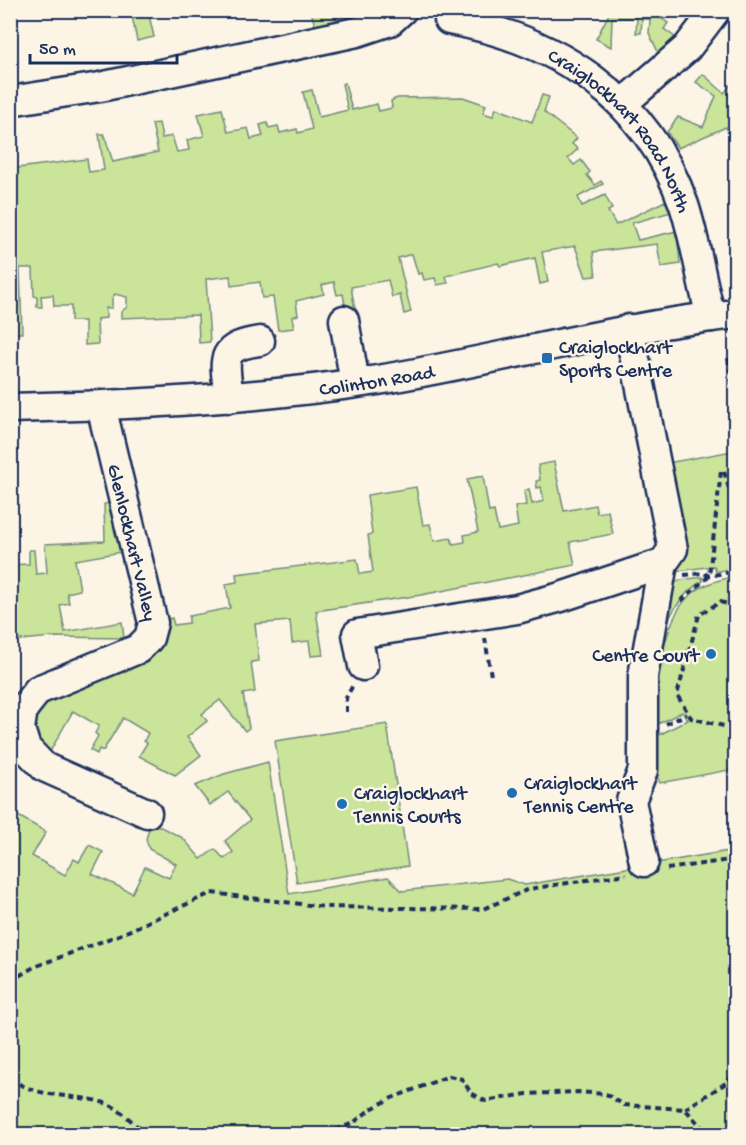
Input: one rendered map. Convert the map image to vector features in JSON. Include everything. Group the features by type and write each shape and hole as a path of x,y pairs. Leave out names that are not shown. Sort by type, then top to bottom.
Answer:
{"street":[{"path":"10,101 100,87 357,32 390,21 402,10"},
{"path":"622,104 687,48 716,10"},
{"name":"Craiglockhart Road North","path":"449,20 480,25 542,47 597,82 622,104 648,133 667,166 723,315"},
{"name":"Colinton Road","path":"10,408 101,406 229,398 355,383 629,329 723,315"},
{"path":"344,320 355,383"},
{"path":"629,329 673,549 663,562 643,676 643,770 631,801 645,868"},
{"path":"229,398 226,366 230,351 237,344 260,341"},
{"name":"Glenlockhart Valley","path":"101,406 147,591 152,630 145,644 138,649 38,690 23,710 20,729 26,748 44,767 147,813"},
{"path":"363,666 357,634 481,617 561,597 663,562"}],"path":[{"path":"728,358 735,412"},
{"path":"710,576 721,471 724,471 735,513"},
{"path":"678,605 710,576 735,571"},
{"path":"704,573 710,576"},
{"path":"735,606 720,602 699,615 677,695 691,718 735,729"},
{"path":"481,617 491,676"},
{"path":"10,981 34,967 124,933 211,893 325,908 483,909 530,889 645,868 735,859"},
{"path":"326,1134 353,1124 371,1109 392,1098 449,1076 462,1079 471,1093 484,1101 527,1094 578,1092 606,1094 624,1105 685,1109 726,1083 735,1072"},
{"path":"10,1078 23,1087 72,1099 107,1103 146,1134"},
{"path":"685,1109 708,1134"}],"green space":[{"path":"311,10 339,11 336,21 315,26"},
{"path":"611,10 651,11 668,23 664,29 675,37 659,54 649,33 650,19 642,19 641,33 636,33 637,18 612,18 611,47 596,39"},
{"path":"131,11 148,11 154,37 137,41"},
{"path":"703,74 724,93 735,80 735,147 726,127 678,148 667,132 678,117 703,127 716,96 696,82"},
{"path":"345,83 352,110 377,104 379,111 392,108 391,101 397,98 463,97 486,105 483,113 493,116 496,108 532,122 542,95 549,97 544,112 577,138 572,144 578,149 568,158 574,165 581,160 590,172 587,175 595,185 601,181 603,184 578,197 582,206 605,195 612,209 608,211 616,225 665,201 671,212 632,223 638,240 677,231 680,264 661,267 657,244 593,252 596,276 586,277 575,246 542,252 548,282 540,284 535,258 500,266 498,263 446,276 448,283 437,285 435,278 424,280 422,273 418,274 412,254 398,258 411,312 404,314 400,295 392,297 388,280 351,287 357,321 348,323 343,294 337,295 334,282 322,285 324,294 296,301 298,315 292,317 294,328 278,330 273,297 262,298 260,282 231,286 230,276 206,279 210,342 199,343 198,315 121,318 121,312 127,307 127,297 115,294 112,298 112,308 106,308 106,318 97,319 98,344 85,345 85,321 71,321 71,306 54,306 53,295 41,296 42,307 37,307 37,297 34,296 33,268 20,268 22,333 14,333 14,314 10,314 10,169 87,159 89,172 104,170 99,134 104,134 113,162 158,152 152,124 159,123 162,138 172,136 177,152 189,150 187,140 204,136 198,114 222,109 228,132 248,128 251,139 263,136 260,125 267,123 269,128 278,126 280,133 297,129 298,133 312,129 303,92 312,90 319,117 348,110 342,84"},
{"path":"732,451 736,461 735,567 716,572 714,566 677,571 682,558 667,463"},
{"path":"554,462 564,511 595,505 597,513 608,511 613,534 570,542 575,565 421,595 316,611 323,655 311,656 309,641 292,643 290,621 255,624 259,661 251,662 255,692 243,694 249,728 245,731 220,700 202,714 207,721 187,737 201,755 175,775 139,756 147,743 144,741 148,733 123,718 103,751 99,749 97,754 90,750 98,736 95,733 99,726 73,711 48,755 34,734 36,714 52,696 148,662 158,648 165,620 172,618 174,625 189,623 189,616 230,608 226,584 237,582 236,574 357,559 360,574 373,572 368,535 372,534 367,495 416,487 423,525 430,524 434,541 451,538 453,544 465,542 464,535 478,532 467,479 483,476 489,512 494,511 498,530 518,526 515,507 526,505 524,491 529,489 532,504 544,501 541,487 537,488 536,481 540,480 538,465"},
{"path":"109,503 122,552 75,560 80,590 67,593 69,603 60,605 65,632 122,622 124,638 52,637 11,641 10,565 29,564 29,550 34,550 36,574 47,573 45,544 105,541 104,504"},
{"path":"735,576 735,769 660,783 654,769 651,739 688,720 682,712 652,727 662,658 672,622 680,607 699,588"},
{"path":"702,577 703,581 684,596 670,616 651,663 669,585 681,580"},
{"name":"Craiglockhart Tennis Courts","path":"387,724 408,866 297,883 275,741"},
{"path":"268,762 289,894 388,877 402,891 507,879 525,885 735,850 735,1134 11,1134 10,811 46,832 32,856 65,875 74,859 79,862 89,845 103,852 92,874 132,893 145,867 169,878 176,864 149,849 146,839 151,822 183,838 201,859 215,849 224,859 233,852 225,841 250,820 228,792 210,805 195,786 224,774"}],"place":[{"name":"Craiglockhart Sports Centre","path":"547,358"},
{"name":"Centre Court","path":"711,654"},
{"name":"Craiglockhart Tennis Centre","path":"512,793"},
{"name":"Craiglockhart Tennis Courts","path":"342,804"}]}
